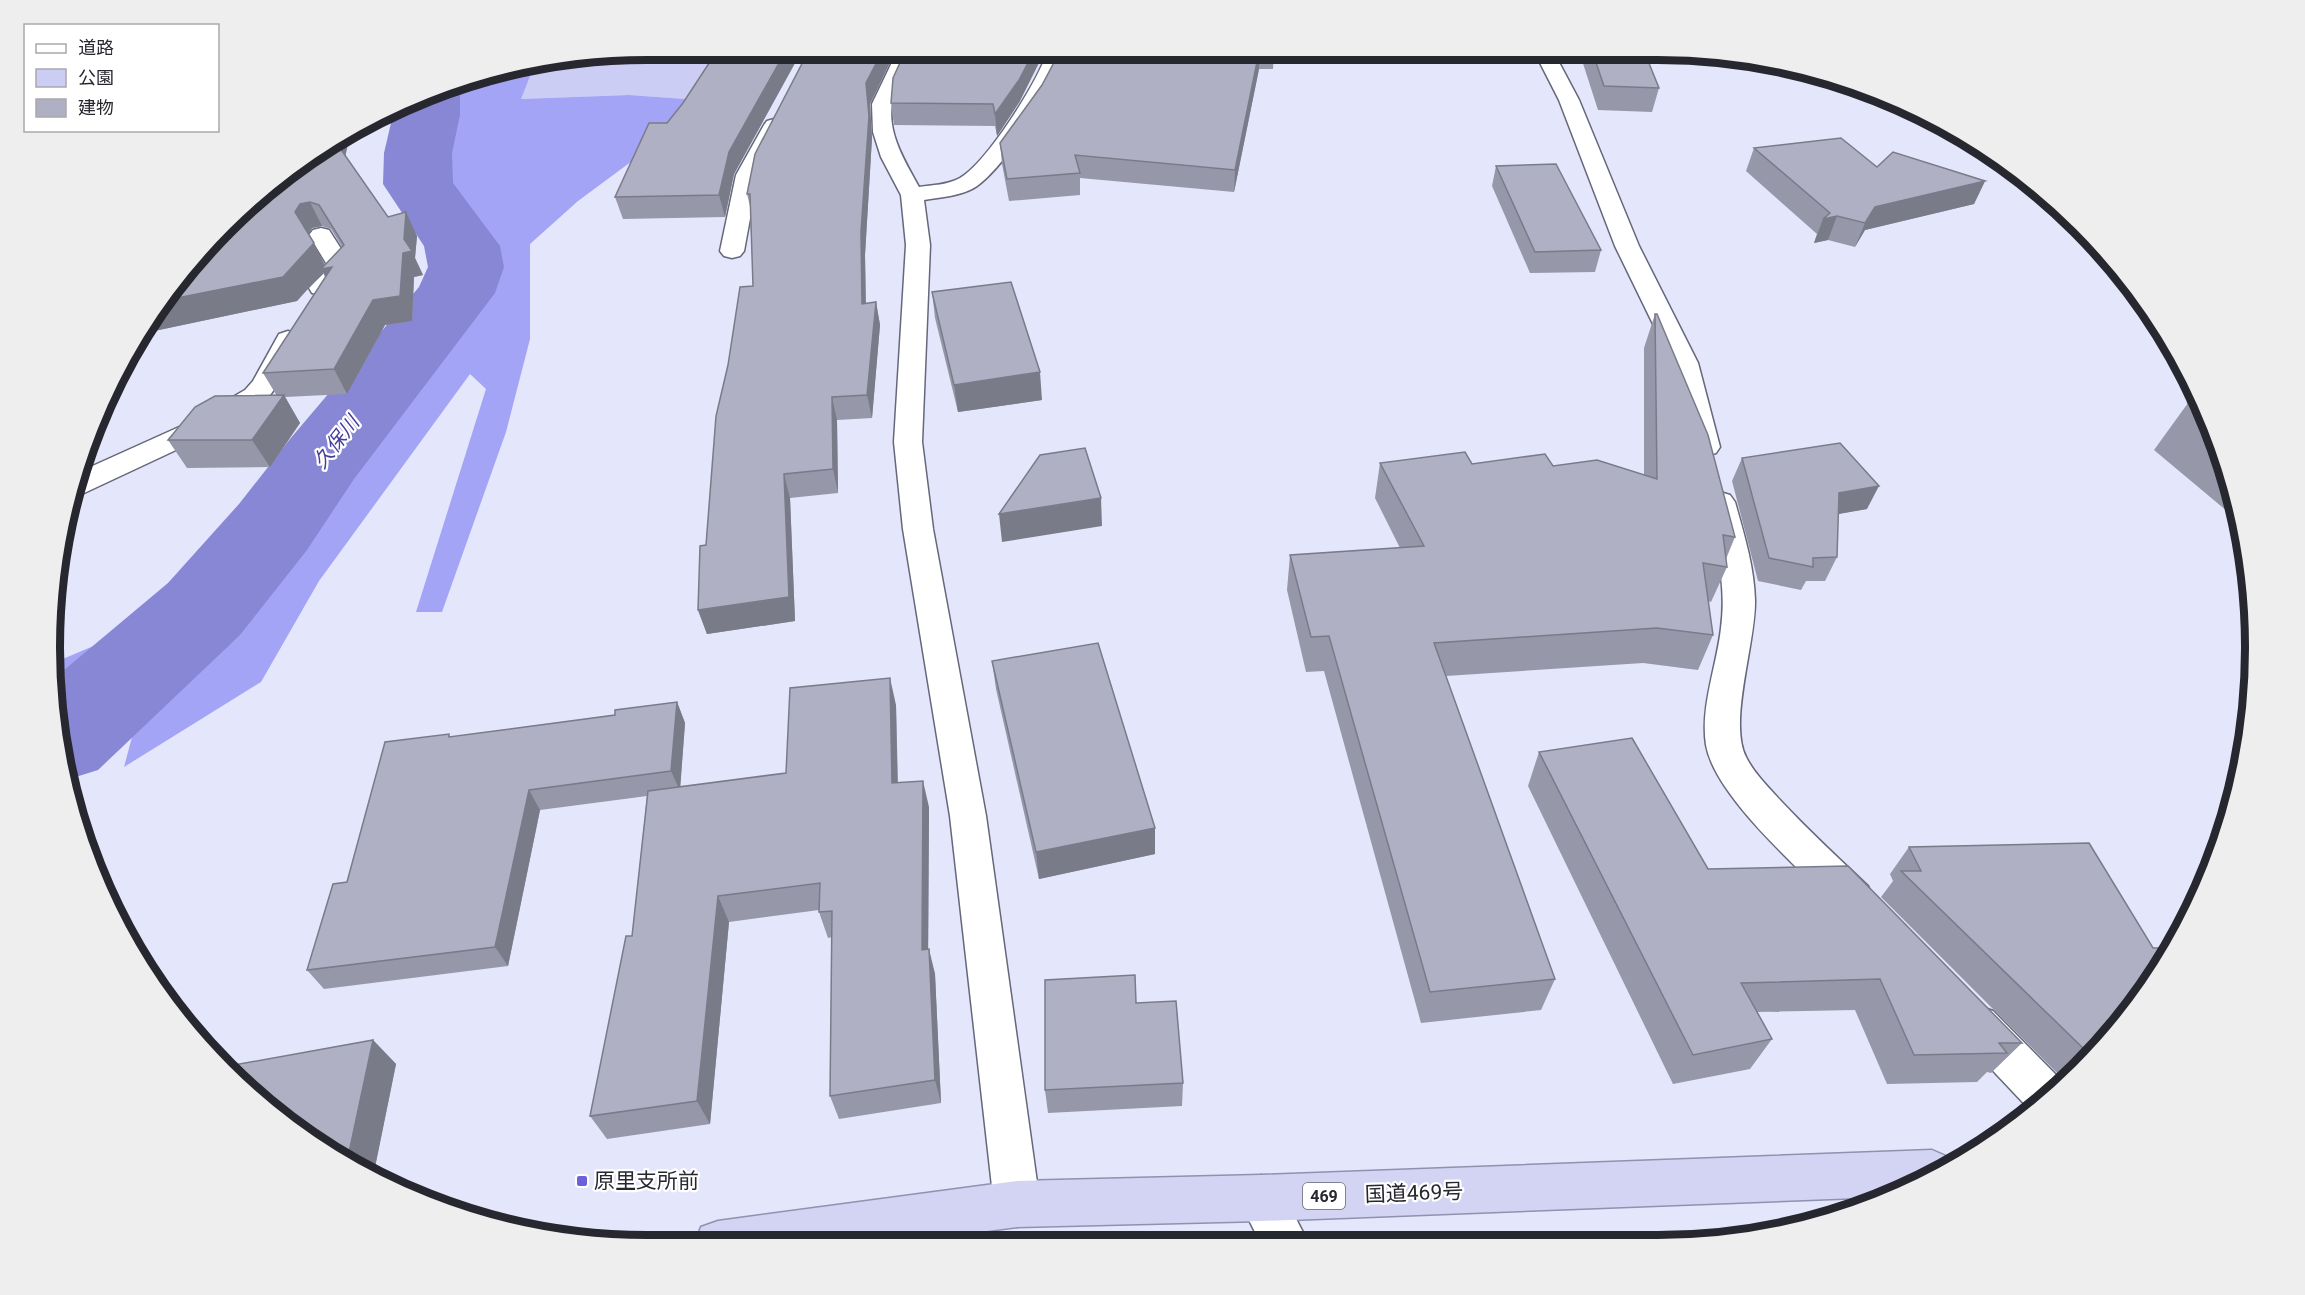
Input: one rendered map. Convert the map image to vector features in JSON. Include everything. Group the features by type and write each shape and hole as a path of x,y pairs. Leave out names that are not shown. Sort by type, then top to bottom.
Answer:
{"highway":[{"name":"国道469号","path":"785,1235 1017,1204 1261,1198 1918,1174"}],"street":[{"path":"903,60 882,104 883,132 892,157 912,195 918,244 908,442 918,529 968,816 1017,1204"},
{"path":"912,195 968,183 999,151 1050,72 1054,60"},
{"path":"1549,60 1569,100 1627,246 1685,363 1740,580 1739,616 1724,719 1724,747 1732,768 1749,791 1874,918"},
{"path":"732,251 747,176 784,105"},
{"path":"84,482 198,429 255,396 265,384 306,310 322,287 342,269 321,235"},
{"path":"1957,1003 2043,1091"},
{"path":"1261,1198 1281,1235"}],"green space":[{"path":"723,60 699,100 629,95 520,99 502,78 533,71 609,61"}],"shaded area":[{"path":"518,75 530,76 521,99 629,95 699,100 647,150 578,201 530,244 530,339 506,432 442,612 416,612 486,389 470,374 319,581 261,682 124,767 135,726 169,674 64,712 60,660 249,580 297,525 464,313 447,254 393,195 415,109 459,91"}],"building":[{"path":"711,60 781,60 729,152 719,195 615,197 649,123 667,123"},
{"path":"804,60 878,60 866,83 869,116 861,232 862,304 876,302 867,395 832,397 833,469 784,474 789,597 698,610 700,546 706,545 716,416 728,365 740,287 753,286 750,194 747,194 755,154"},
{"path":"901,60 1029,60 1019,80 995,114 993,104 891,103 893,78"},
{"path":"1055,60 1257,60 1235,170 1075,155 1080,173 1007,179 1000,143 1042,85"},
{"path":"1595,60 1648,60 1659,88 1604,86"},
{"path":"1841,138 1877,167 1893,152 1985,181 1875,207 1865,223 1837,216 1823,219 1830,213 1754,148"},
{"path":"340,148 388,217 406,212 404,239 412,251 403,253 400,296 373,300 334,369 263,373 332,267 321,269 344,245 319,205 310,202 300,204 295,212 314,243 283,277 175,298 206,260 260,206 290,181"},
{"path":"1556,164 1601,250 1535,252 1496,166"},
{"path":"1011,282 1040,372 954,385 932,292"},
{"path":"1655,314 1657,314 1708,435 1735,537 1723,535 1727,567 1703,563 1713,635 1657,628 1434,643 1555,979 1430,992 1329,636 1311,637 1290,555 1424,546 1380,463 1465,452 1472,464 1545,454 1553,466 1597,460 1657,479"},
{"path":"284,395 252,440 168,440 195,407 215,396"},
{"path":"1840,443 1879,486 1839,493 1837,557 1813,558 1813,567 1769,558 1742,458"},
{"path":"1085,448 1101,498 999,514 1040,455"},
{"path":"1098,643 1155,828 1036,852 992,661"},
{"path":"890,678 892,783 923,781 922,950 929,949 935,1080 830,1096 832,911 819,912 820,883 718,896 697,1101 590,1116 626,936 632,936 648,791 786,773 790,688"},
{"path":"677,702 671,771 529,790 495,947 307,970 333,884 347,882 385,742 449,734 449,737 615,715 615,710"},
{"path":"1632,738 1708,869 1848,866 2022,1043 1999,1043 2007,1053 1914,1055 1880,979 1741,983 1772,1039 1693,1055 1539,752"},
{"path":"2089,843 2153,948 2162,948 2124,1005 2085,1050 1901,871 1921,871 1909,847"},
{"path":"1135,975 1136,1003 1176,1001 1183,1083 1045,1090 1045,980"},
{"path":"373,1040 349,1153 290,1114 234,1065"},
{"path":"1677,1233 1678,1234 1658,1235 1646,1235"}],"waterway":[{"name":"久保川","path":"66,732 204,609 273,527 322,459 456,293 466,267 462,246 418,184 418,153 428,103"}],"place":[{"name":"原里支所前","path":"582,1181"}]}
